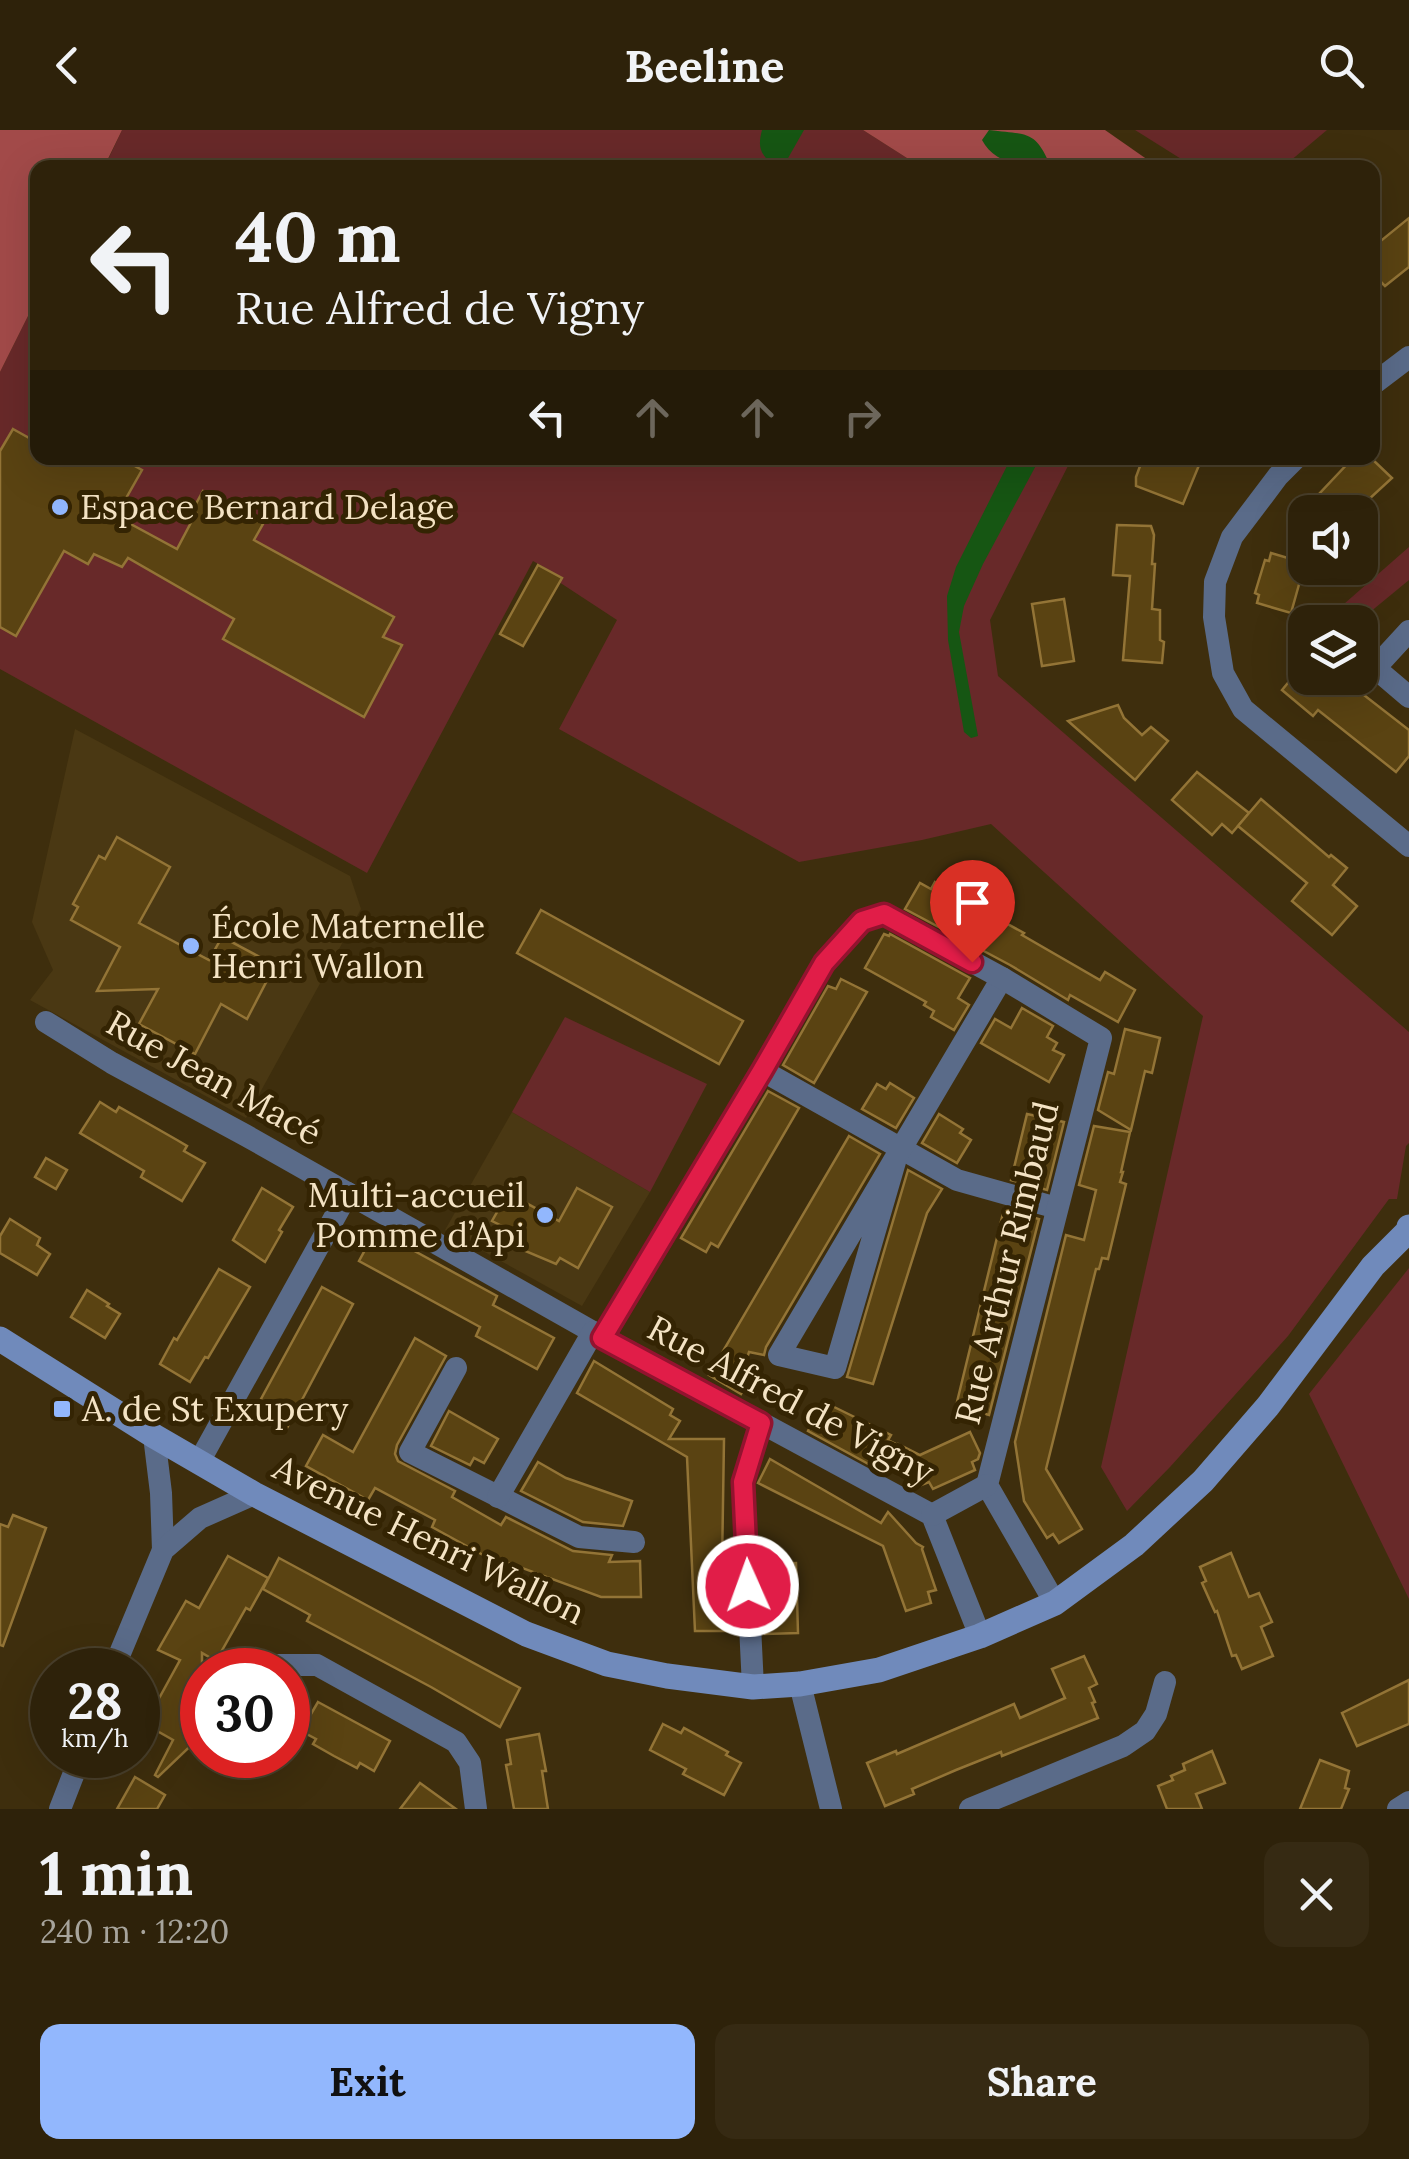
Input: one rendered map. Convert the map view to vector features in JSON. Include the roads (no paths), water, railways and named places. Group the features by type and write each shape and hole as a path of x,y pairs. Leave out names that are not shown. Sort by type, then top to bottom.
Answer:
{"street":[{"path":"1380,379 1409,357"},
{"path":"1289,465 1232,537 1215,582 1214,617 1223,673 1243,710 1409,846"},
{"path":"1409,631 1375,668 1409,696"},
{"path":"498,1497 762,1071 824,963 862,921 884,914 1002,978 899,1148 778,1355 836,1368 899,1148"},
{"name":"Rue Arthur Rimbaud","path":"987,1485 1101,1038 1002,978"},
{"name":"Rue Jean Macé","path":"46,1022 112,1064 348,1193"},
{"path":"762,1071 957,1180 1057,1208"},
{"path":"198,1462 348,1193"},
{"name":"Rue Alfred de Vigny","path":"348,1193 598,1335 932,1515 980,1636"},
{"name":"Avenue Henri Wallon","path":"0,1340 254,1494 526,1634 607,1664 667,1676 753,1687 800,1684 880,1670 980,1636 1055,1603 1134,1546 1203,1480 1268,1406 1373,1266 1409,1230"},
{"path":"456,1368 410,1452 579,1537 634,1542"},
{"path":"753,1687 743,1482 761,1423"},
{"path":"122,1648 163,1550 154,1436"},
{"path":"932,1515 987,1485 1055,1603"},
{"path":"163,1550 200,1518 254,1494"},
{"path":"310,1665 456,1742 470,1763 476,1809"},
{"path":"981,1807 1122,1746 1145,1732 1156,1714 1165,1682"},
{"path":"800,1684 831,1809"},
{"path":"60,1809 71,1778"},
{"path":"1398,1809 1409,1802"}],"place":[{"name":"Espace Bernard Delage","path":"60,507"},
{"name":"École Maternelle Henri Wallon","path":"191,946"},
{"name":"Multi-accueil Pomme d’Api","path":"545,1215"},
{"name":"A. de St Exupery","path":"62,1409"}]}
